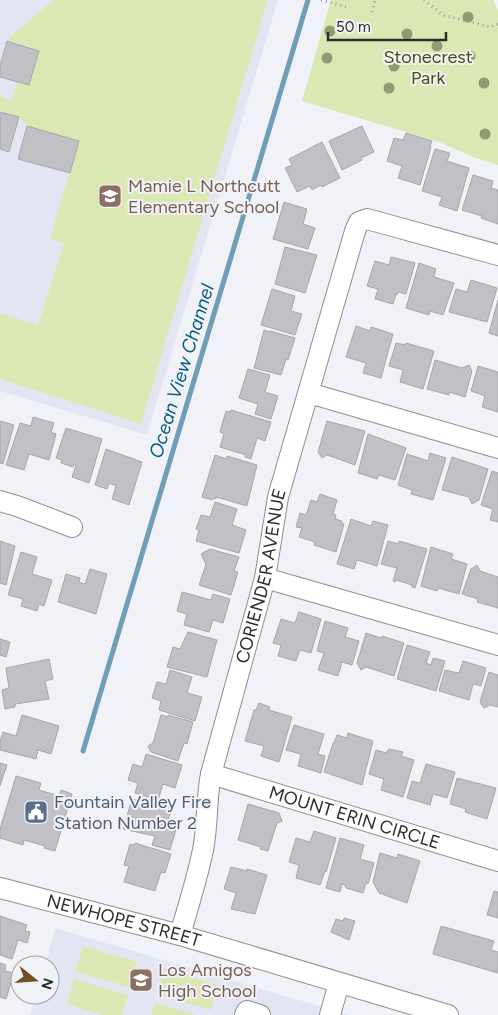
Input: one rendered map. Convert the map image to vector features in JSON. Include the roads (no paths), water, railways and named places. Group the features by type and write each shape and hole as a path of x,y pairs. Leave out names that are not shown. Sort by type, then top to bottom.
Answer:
{"street":[{"name":"CORIENDER AVENUE","path":"180,935 203,851 211,774 265,578 278,497 359,222 367,218 376,220 498,255"},
{"path":"309,393 498,448"},
{"path":"0,501 18,506 72,528"},
{"path":"265,578 498,645"},
{"name":"MOUNT ERIN CIRCLE","path":"211,774 498,861"},
{"name":"NEWHOPE STREET","path":"0,888 180,935 448,1015"},
{"path":"330,1015 339,983"},
{"path":"245,1015 247,1010 260,1015"}],"waterway":[{"name":"Ocean View Channel","path":"83,751 308,0"}],"place":[{"name":"Mamie L Northcutt Elementary School","path":"110,196"},
{"name":"Fountain Valley Fire Station Number 2","path":"36,812"},
{"name":"Los Amigos High School","path":"141,980"}],"park label":[{"name":"Stonecrest Park","path":"428,67"}]}
